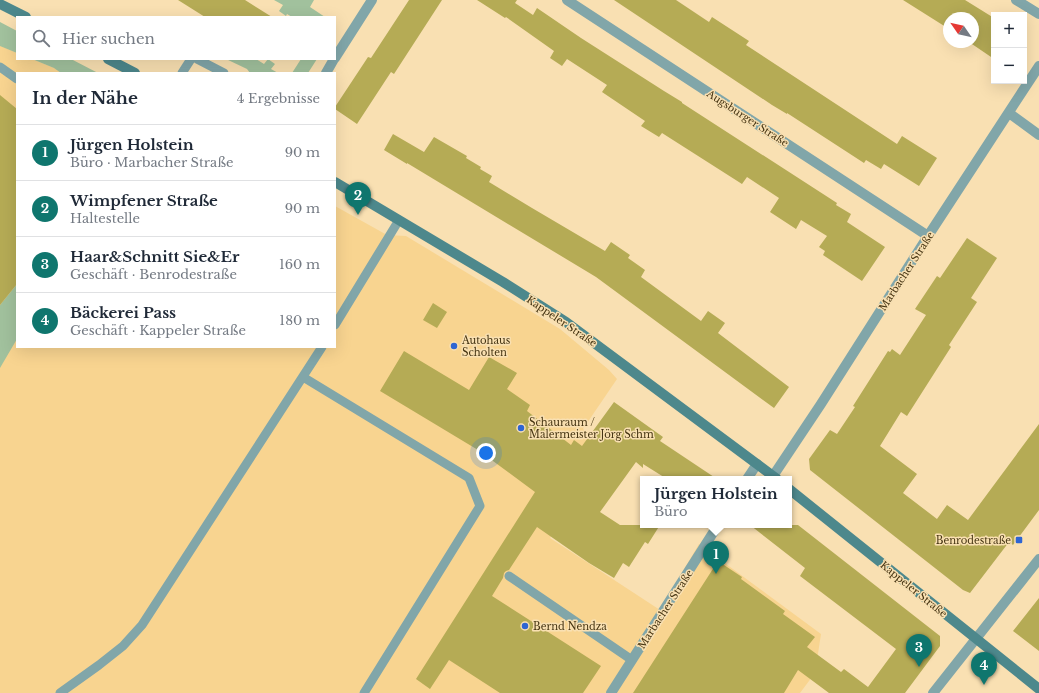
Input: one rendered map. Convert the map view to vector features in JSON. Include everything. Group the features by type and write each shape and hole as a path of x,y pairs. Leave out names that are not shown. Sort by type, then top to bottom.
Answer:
{"street":[{"path":"336,56 372,0"},
{"name":"Augsburger Straße","path":"567,0 928,236"},
{"path":"1016,0 1039,14"},
{"path":"0,4 24,16"},
{"path":"110,60 134,72"},
{"path":"327,72 334,60"},
{"name":"Marbacher Straße","path":"776,476 928,236 1039,66"},
{"path":"1009,114 1039,135"},
{"name":"Kappeler Straße","path":"336,183 497,278 566,322 774,476"},
{"path":"749,476 757,464"},
{"name":"Kappeler Straße","path":"792,491 1039,689"},
{"name":"Marbacher Straße","path":"611,693 716,528"},
{"path":"933,693 1039,559"}],"lane":[{"path":"183,72 190,60"},
{"path":"198,60 222,72"},
{"path":"0,67 16,78"},
{"path":"336,323 399,220"},
{"path":"60,693 123,646 142,625 321,348"},
{"path":"303,377 469,478 480,506 364,693"},
{"path":"509,576 632,660"}],"shaded area":[{"path":"0,45 16,53 16,60 34,60 64,72 16,72 16,348 336,348 336,207 387,235 406,236 560,329 609,370 617,379 583,429 613,453 550,538 660,610 699,544 821,634 815,673 800,693 0,693"}],"green space":[{"path":"274,0 314,0 310,7 324,16 290,16 287,14 286,16 279,11 283,5"},
{"path":"0,22 16,30 16,53 0,46"},
{"path":"34,60 73,60 96,72 60,72"},
{"path":"228,60 258,60 264,64 267,60 269,60 275,64 271,69 276,72 249,72 247,69"},
{"path":"300,60 316,60 309,72 293,72"},
{"path":"16,285 16,341 0,368 0,305"}],"building":[{"path":"178,0 245,0 270,16 203,16"},
{"path":"409,0 442,0 394,74 391,72 357,124 336,110 336,105 368,57 371,58"},
{"path":"477,0 517,0 515,3 533,15 537,8 837,203 836,205 851,214 847,222 885,247 862,281 823,255 825,251 819,247 827,236 801,220 796,229 770,212 779,198 747,177 742,184 662,133 659,137 641,126 645,121 602,92 607,85 567,59 562,66 550,58 554,51 506,17 505,18"},
{"path":"614,0 676,0 709,22 712,17 749,41 746,45 897,144 902,136 937,158 919,186 884,164 881,169 866,160 864,163 787,113 772,105"},
{"path":"903,0 965,0 991,16 991,57 978,48 979,12 943,12 943,25"},
{"path":"0,95 16,108 16,285 0,305"},
{"path":"393,134 424,152 434,137 467,156 466,158 492,176 489,182 532,208 605,251 611,242 630,255 628,258 645,270 641,277 701,321 708,311 725,323 718,333 789,387 774,408 596,277 384,150"},
{"path":"967,238 997,258 971,298 977,302 949,345 951,347 907,416 901,412 880,446 917,474 903,493 937,519 947,505 968,520 1039,424 1039,510 1013,545 1009,542 970,593 963,590 810,470 809,459 830,430 837,434 855,407 853,406 888,351 890,352 892,349 900,355 926,315 915,309 937,276 940,278"},
{"path":"433,303 447,312 437,328 423,320"},
{"path":"404,351 469,390 489,357 517,373 507,389 530,405 527,411 571,445 574,440 582,446 614,402 663,437 660,441 712,476 662,476 643,464 643,468 636,462 600,512 620,525 640,525 640,528 658,528 648,544 645,542 629,567 623,563 614,578 589,563 537,527 509,570 504,573 503,578 492,596 601,666 583,693 500,693 449,660 430,689 416,679 535,492 478,450 380,391"},
{"path":"792,525 798,525 940,636 940,646 905,693 829,693 798,670 784,693 633,693 718,561 742,577 741,579 785,611 783,614 815,637 807,647 841,672 844,669 868,687 896,649 800,576 805,568 754,528 792,528"},
{"path":"1039,598 1039,651 1013,631"}],"place":[{"name":"Wimpfener Straße","path":"358,215"},
{"name":"Autohaus Scholten","path":"454,346"},
{"name":"Schauraum / Malermeister Jörg Schm","path":"521,428"},
{"name":"Benrodestraße","path":"1019,540"},
{"name":"Jürgen Holstein","path":"716,574"},
{"name":"Bernd Nendza","path":"525,626"},
{"name":"Haar&Schnitt Sie&Er","path":"919,667"},
{"name":"Bäckerei Pass","path":"984,685"}]}
